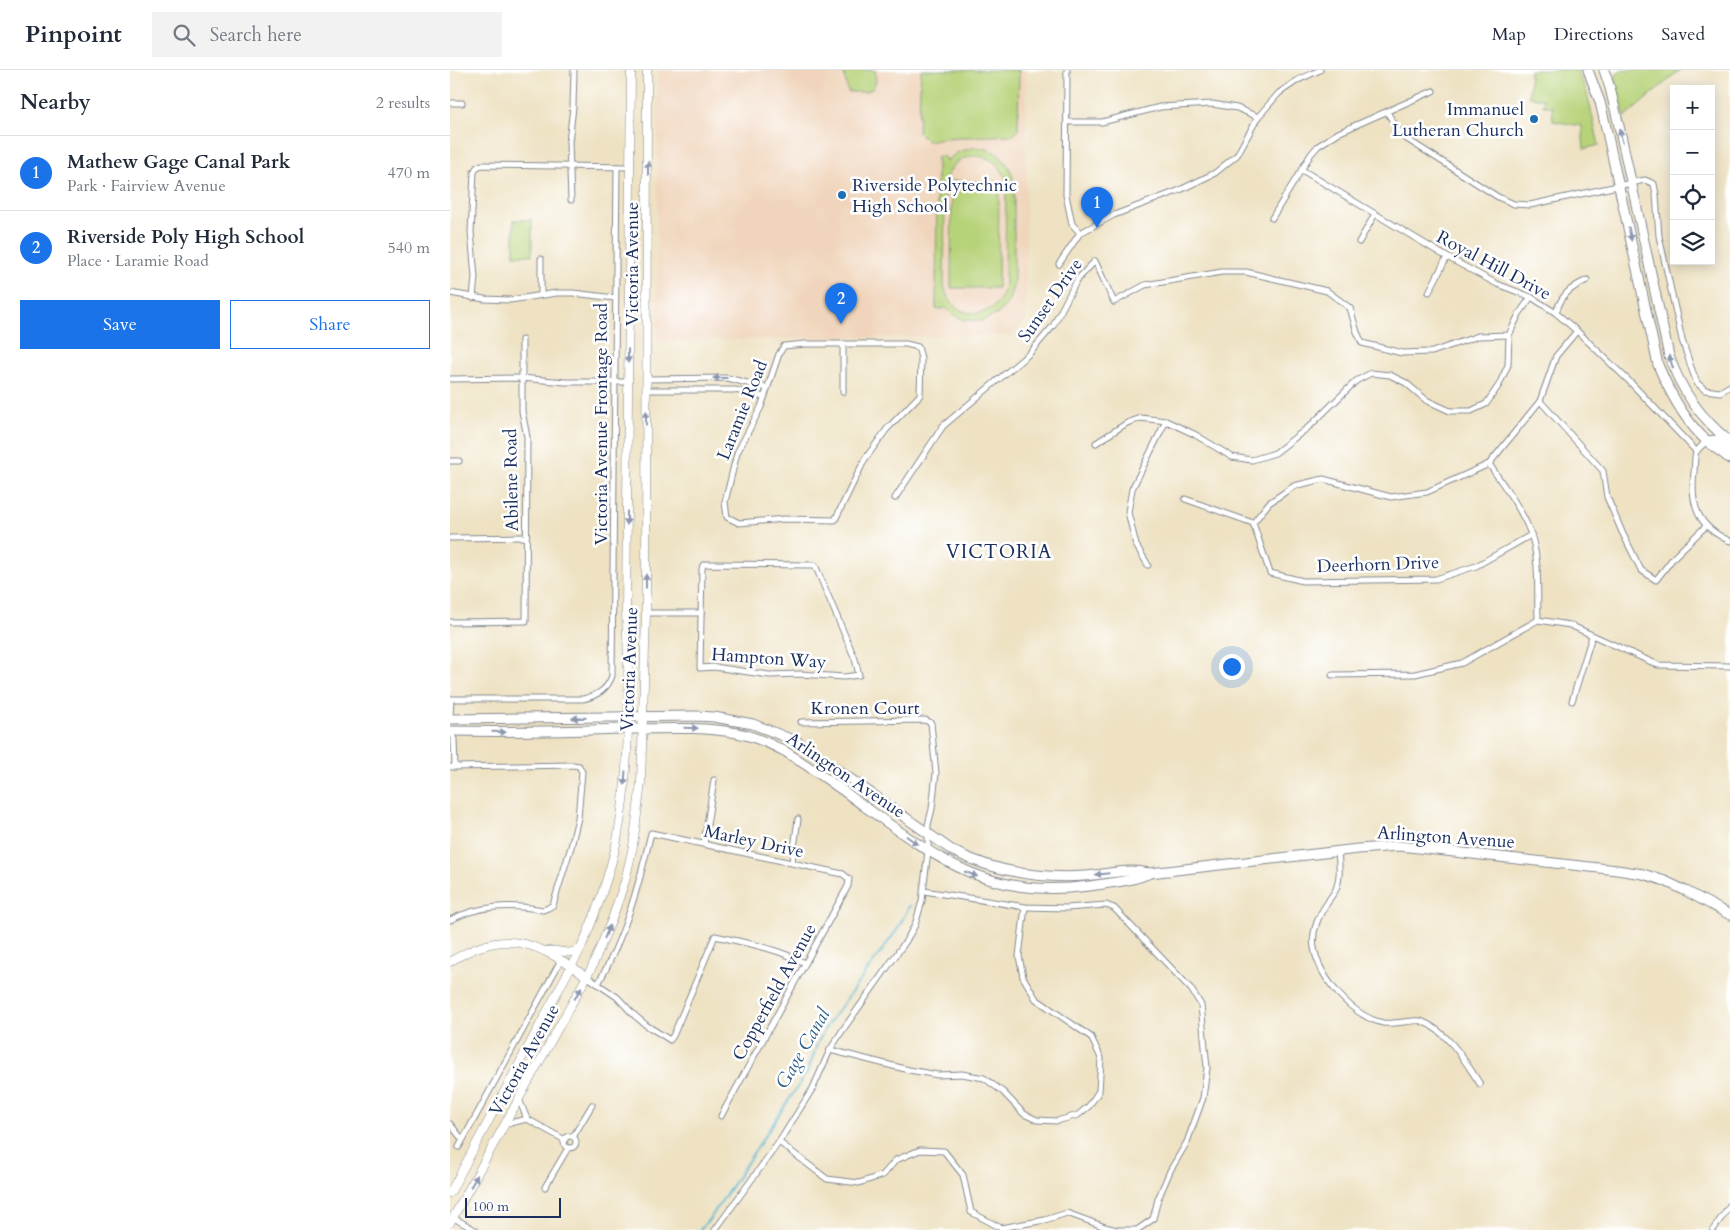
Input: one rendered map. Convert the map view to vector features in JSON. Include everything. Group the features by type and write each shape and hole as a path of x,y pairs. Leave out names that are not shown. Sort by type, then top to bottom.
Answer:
{"main road":[{"name":"Victoria Avenue","path":"450,1194 581,948 602,895 617,840 623,799 627,729 630,70"},
{"name":"Victoria Avenue","path":"451,1219 507,1122 586,976 612,919 630,863 638,820 641,783 646,614 647,70"},
{"path":"1588,70 1600,102 1658,365 1673,397 1706,441 1730,458"},
{"path":"1604,70 1632,183 1667,347 1676,375 1700,414 1730,442"},
{"path":"1680,382 1680,393 1701,424 1706,441"},
{"path":"1706,441 1717,440 1730,449"},
{"name":"Arlington Avenue","path":"450,718 714,717 753,724 798,742 953,851 972,860 1009,872 1060,876 1086,876 1131,871 1150,873 1338,851 1399,846 1643,874 1665,881 1730,915"},
{"name":"Arlington Avenue","path":"450,732 713,729 738,733 764,741 786,752 928,851 946,862 981,877 1032,889 1073,888 1134,879 1150,873"},
{"path":"450,962 475,947 496,942 525,944 544,951 586,976"},
{"path":"544,951 553,949 562,953 570,953 581,948"}],"street":[{"path":"570,200 569,142 574,70"},
{"path":"1067,70 1066,195 1072,224 1080,233"},
{"path":"1060,264 1080,233 1114,215 1180,190 1215,174 1237,155 1258,117 1279,93 1298,80 1320,70"},
{"path":"1272,218 1311,154 1327,138 1433,91"},
{"path":"450,102 462,103"},
{"path":"1067,122 1102,122 1160,107 1212,104 1237,108 1258,117"},
{"path":"1387,112 1402,136 1498,197 1514,204 1530,205 1645,180 1654,184 1656,189 1659,236 1682,340 1697,382 1705,390 1712,392 1720,392 1730,386"},
{"path":"473,298 475,277 471,232 474,172 477,167 630,167"},
{"name":"Victoria Avenue Frontage Road","path":"451,699 583,699 596,696 610,681 613,668 617,167"},
{"name":"Royal Hill Drive","path":"1302,170 1448,257 1497,284 1532,297 1556,313 1630,382 1696,451"},
{"path":"1359,242 1375,214"},
{"path":"1428,292 1448,257"},
{"path":"541,259 541,296"},
{"name":"Sunset Drive","path":"895,498 943,426 1030,353 1053,326 1077,280 1095,261 1114,302 1144,285 1222,272 1246,272 1327,291 1350,308 1362,343 1380,348 1402,353 1432,352 1478,336 1508,335"},
{"path":"1556,313 1565,294 1573,286 1586,280"},
{"path":"450,293 473,298 510,300 573,293 615,298"},
{"path":"1096,443 1127,423 1141,418 1166,421 1194,434 1232,457 1252,460 1275,453 1310,426 1356,381 1371,373 1390,375 1406,383 1426,400 1450,410 1471,411 1486,404 1499,385 1508,365 1508,335 1519,314 1532,297"},
{"path":"1185,499 1253,523 1269,503 1294,486 1323,478 1391,498 1427,492 1489,464 1540,401 1556,356 1576,331"},
{"name":"Abilene Road","path":"450,622 526,621 527,438 522,411 522,340"},
{"name":"Laramie Road","path":"806,344 906,344 918,347 921,358 920,395 887,429 865,459 835,520 785,519 739,523 727,517 725,502 737,453 768,388 779,354 784,346 806,344"},
{"path":"843,344 843,392"},
{"path":"450,379 521,378 565,382 628,382"},
{"path":"647,379 727,378 768,388"},
{"path":"647,390 735,390 764,397"},
{"path":"1540,401 1603,471 1607,498 1642,570 1656,580 1674,557 1706,526"},
{"path":"1148,565 1136,545 1128,512 1132,489 1166,421"},
{"path":"1706,441 1696,451 1693,480 1694,501 1698,514 1706,526 1715,534 1730,541"},
{"path":"450,461 459,461"},
{"path":"1489,464 1516,503 1531,535 1536,562 1538,620"},
{"name":"Deerhorn Drive","path":"1253,523 1270,573 1303,581 1436,579 1476,566 1531,535"},
{"path":"450,538 526,537"},
{"name":"Hampton Way","path":"813,564 855,659 859,675 844,677 800,674 769,675 714,667 700,668 701,614 703,565 813,564"},
{"path":"646,614 701,614"},
{"path":"1332,675 1415,674 1462,662 1538,620 1570,624 1592,636 1658,665 1730,666"},
{"path":"1572,701 1592,636"},
{"path":"450,718 451,699"},
{"name":"Kronen Court","path":"801,722 929,721 932,726 936,773 927,834"},
{"path":"450,732 454,739 452,767 573,765 579,766 582,772 578,818 552,905 542,910 505,906 485,907 464,913 450,920"},
{"path":"704,844 714,780"},
{"path":"792,862 798,819"},
{"name":"Marley Drive","path":"598,984 616,950 626,923 641,877 651,833 792,862 843,874 849,879"},
{"path":"715,1230 779,1142 813,1088 830,1050 906,941 915,925 924,891 928,851 927,834"},
{"path":"1338,851 1338,882 1335,891 1320,913 1314,930 1314,947 1329,981 1352,1008 1362,1015 1384,1023 1403,1023 1419,1020 1438,1031 1453,1045 1480,1084"},
{"name":"Copperfield Avenue","path":"721,1116 848,886 849,879"},
{"path":"779,1142 827,1179 859,1182 883,1175 896,1160 920,1150 944,1151 963,1175 970,1212 1001,1228 1045,1220 1067,1212 1117,1230 1137,1230 1153,1218 1158,1199 1170,1171 1187,1142 1203,1098 1207,1068 1201,1005 1191,989 1114,908 1106,905 1067,908 1024,908 924,891"},
{"path":"830,1050 908,1070 938,1075 962,1074 984,1078 1003,1092 1024,1114 1037,1120 1057,1121 1078,1114 1089,1106 1099,1091 1101,1058 1091,1037 1036,999 1023,977 1020,956 1024,908"},
{"path":"586,976 617,997 646,1025 670,1040 674,1036 715,936 777,950 805,963"},
{"path":"459,1147 561,960"},
{"path":"519,1099 527,1119"},
{"path":"573,1137 592,1105"},
{"path":"507,1122 527,1119 565,1140"},
{"path":"450,1124 462,1139"},
{"path":"565,1140 568,1137 573,1137"},
{"path":"545,1187 568,1148 576,1145 576,1140 573,1137"},
{"path":"565,1140 564,1145 568,1148"},
{"path":"1713,1230 1730,1205"},
{"path":"451,1219 475,1230"}],"shaded area":[{"name":"Riverside Polytechnic High School","path":"658,70 1026,70 1026,320 1013,335 657,341"}],"green space":[{"path":"843,70 875,70 876,82 872,89 864,92 848,92"},
{"path":"921,70 1019,70 1018,130 1014,135 944,138 927,141 918,132"},
{"path":"1530,70 1576,70 1586,89 1599,145 1584,149 1582,126 1553,121 1552,106 1543,106 1544,99 1529,97"},
{"path":"1622,70 1680,70 1625,117 1614,77"},
{"path":"976,147 991,151 1003,159 1013,178 1014,283 1009,301 998,314 981,321 963,320 952,314 945,307 944,309 936,309 937,156 945,157 946,161 958,152","holes":["970,157 982,157 996,163 1006,181 1005,283 1002,296 995,306 985,311 974,313 954,306 947,296 944,283 945,186 948,174 959,161"]},
{"path":"952,181 999,182 998,288 951,288"},
{"path":"514,220 532,220 532,255 514,255"}],"waterway":[{"name":"Gage Canal","path":"700,1230 711,1217 808,1071 818,1042 826,1027 897,930 910,905"}],"place":[{"name":"Immanuel Lutheran Church","path":"1534,119"},
{"name":"Riverside Polytechnic High School","path":"842,195"},
{"name":"Mathew Gage Canal Park","path":"1097,228"},
{"name":"Riverside Poly High School","path":"841,324"}],"district":[{"name":"VICTORIA","path":"999,551"}]}
